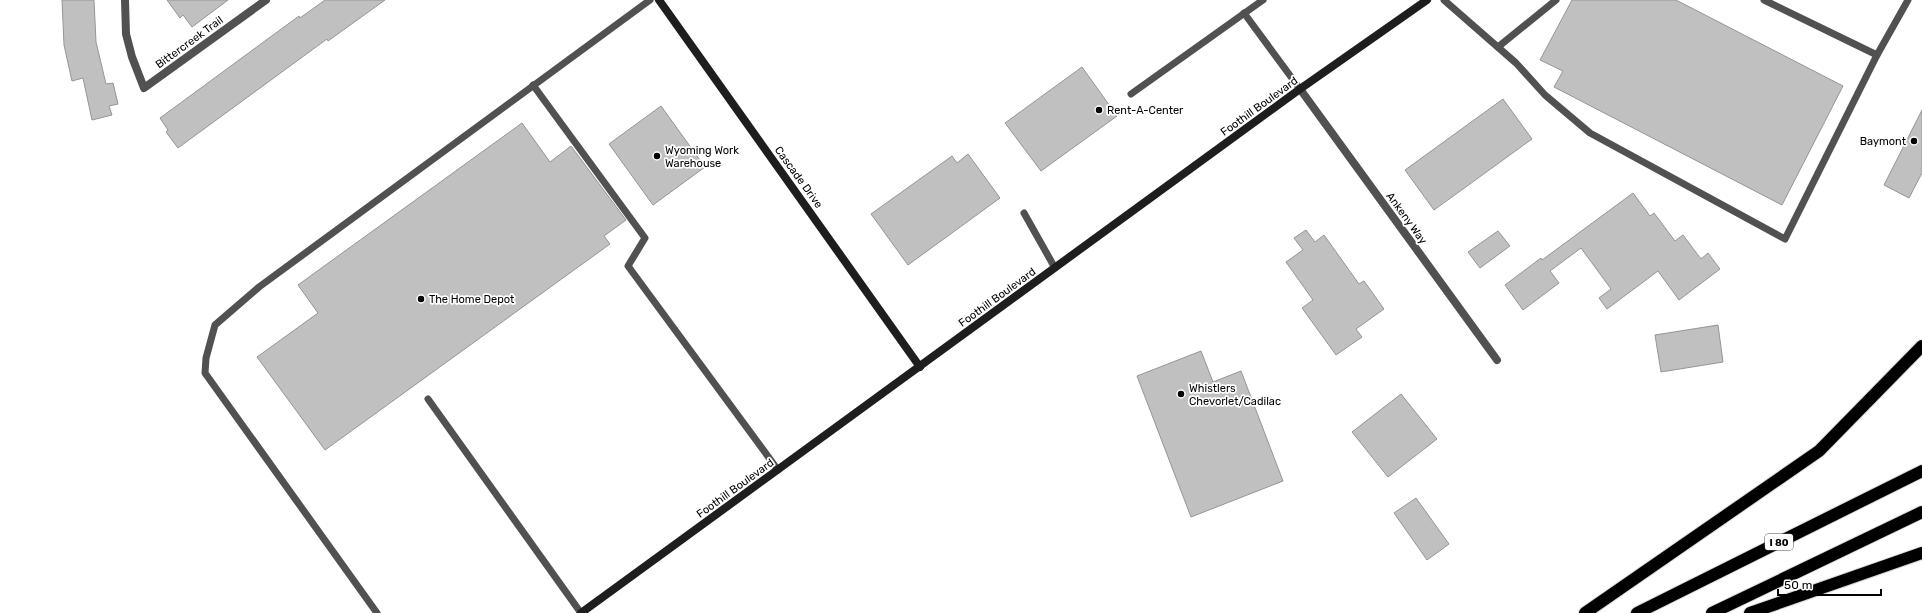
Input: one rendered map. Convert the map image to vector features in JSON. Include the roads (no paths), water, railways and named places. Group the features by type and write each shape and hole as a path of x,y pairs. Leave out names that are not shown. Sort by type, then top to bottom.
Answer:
{"highway":[{"path":"1585,613 1819,451 1922,346"},
{"name":"I 80","path":"1637,613 1922,471"},
{"path":"1712,613 1922,512"},
{"path":"1750,613 1922,553"}],"street":[{"name":"Bittercreek Trail","path":"125,0 126,34 132,57 144,88 266,0"},
{"name":"Cascade Drive","path":"660,0 920,367"},
{"name":"Foothill Boulevard","path":"581,613 1300,89 1428,0"},
{"name":"Ankeny Way","path":"1300,89 1497,360"}],"lane":[{"path":"377,613 205,372 206,358 215,325 259,287 650,0"},
{"path":"1131,94 1263,0"},
{"path":"1444,0 1516,63 1545,95 1590,133 1784,239 1877,55 1908,0"},
{"path":"1498,47 1556,0"},
{"path":"1764,0 1877,55"},
{"path":"1244,13 1300,89"},
{"path":"533,85 645,238 628,266 778,470"},
{"path":"1024,213 1055,268"},
{"path":"428,399 581,613"}],"place":[{"name":"Rent-A-Center","path":"1099,110"},
{"name":"Baymont","path":"1914,141"},
{"name":"Wyoming Work Warehouse","path":"657,156"},
{"name":"The Home Depot","path":"421,299"},
{"name":"Whistlers Chevorlet/Cadilac","path":"1181,394"}]}
